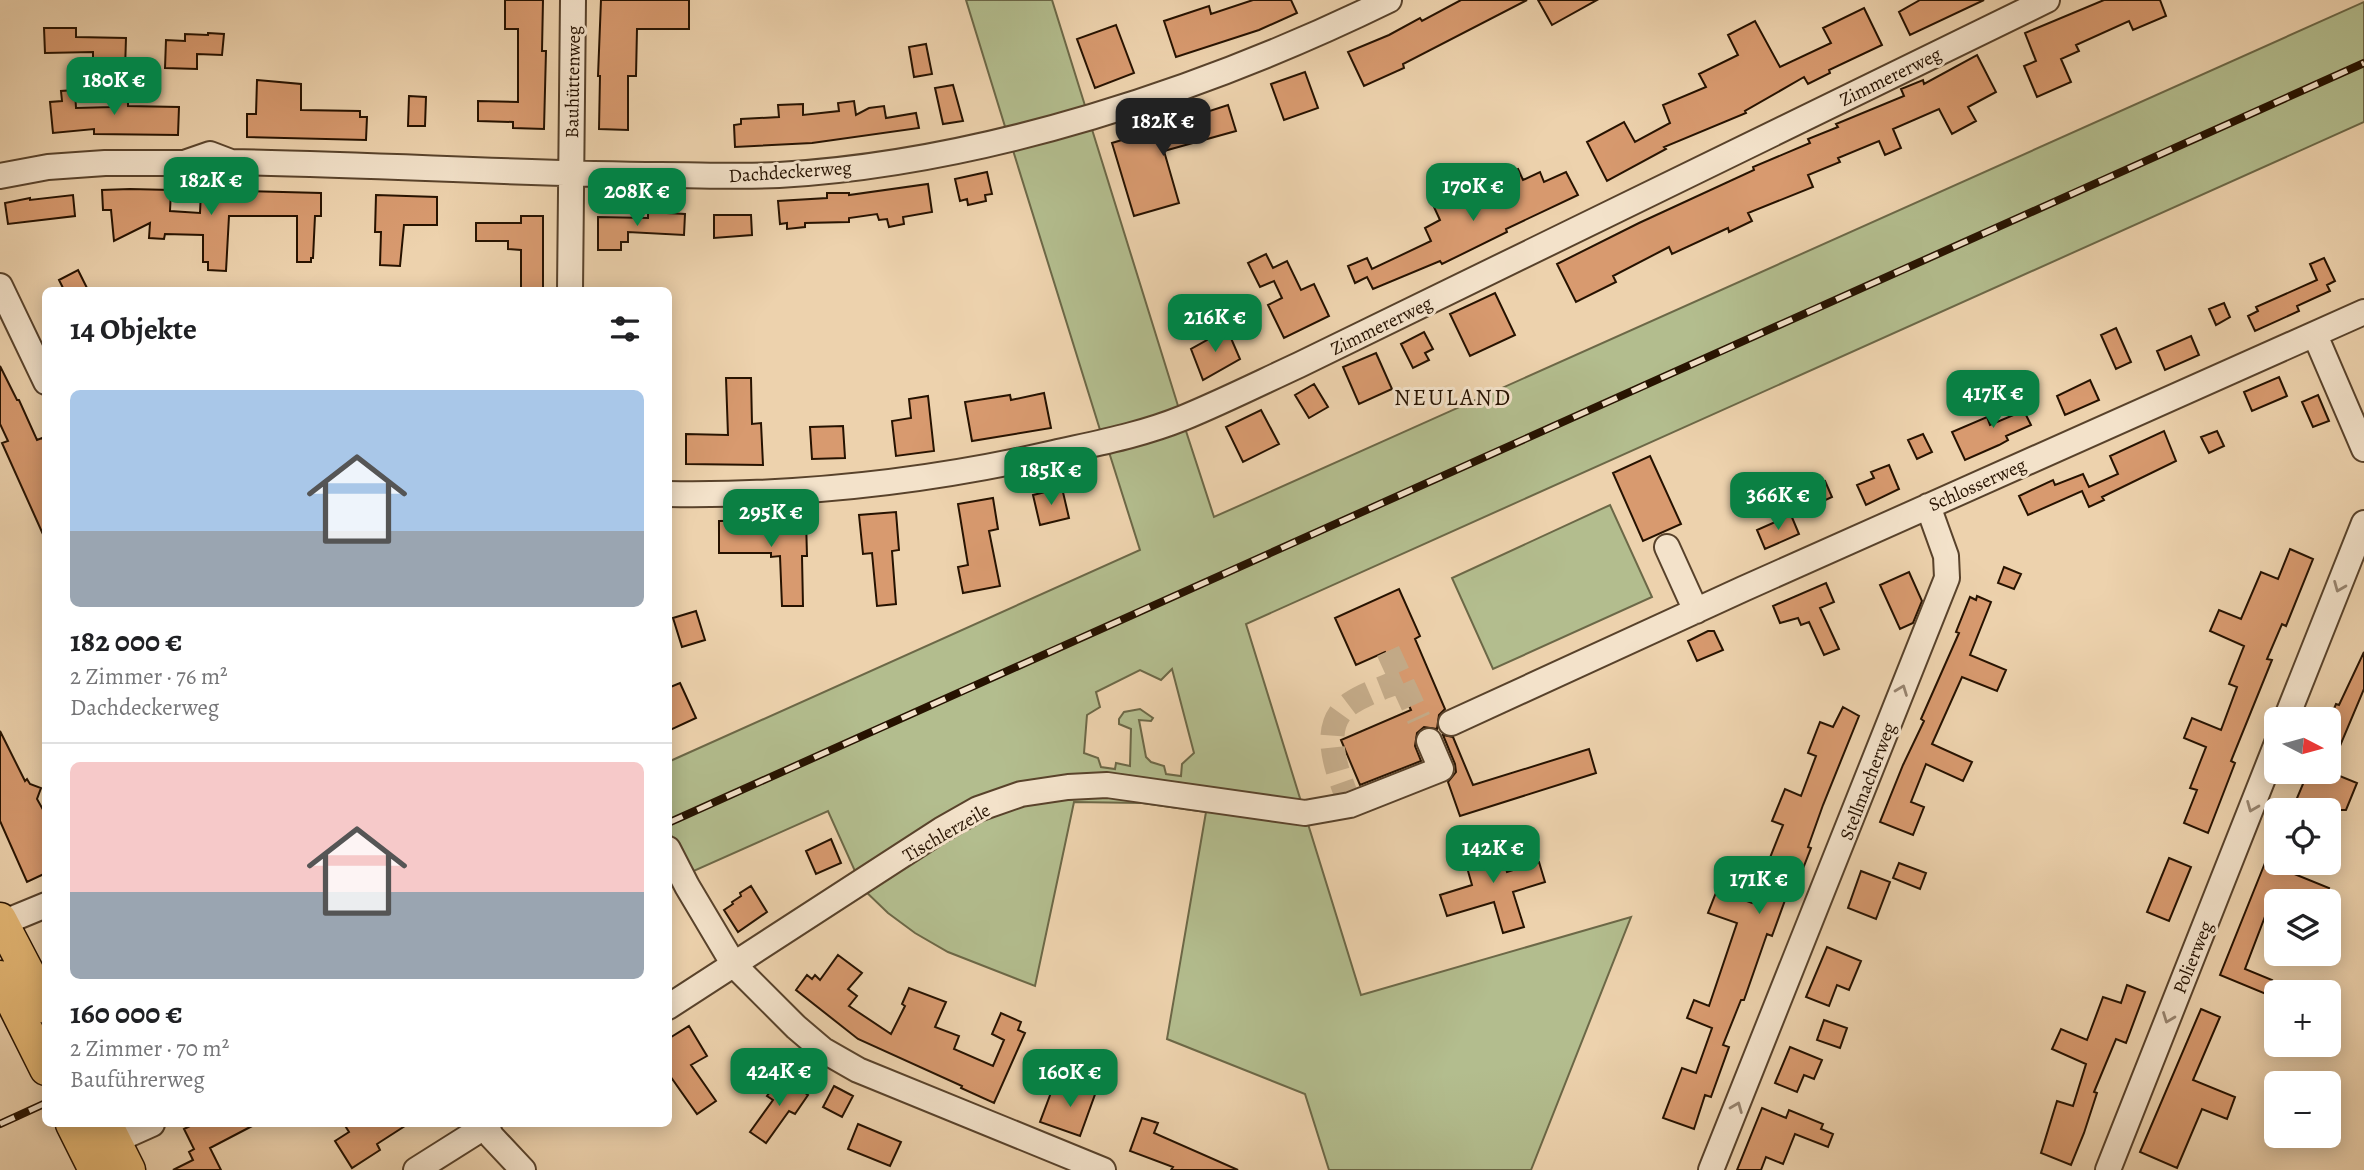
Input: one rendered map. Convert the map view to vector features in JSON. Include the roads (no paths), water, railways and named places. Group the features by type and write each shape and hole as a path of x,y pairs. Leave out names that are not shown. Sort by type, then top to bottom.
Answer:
{"main road":[{"path":"1,922 42,999"},
{"path":"0,977 42,1061"},
{"path":"74,1127 95,1170"},
{"path":"110,1132 129,1170"}],"street":[{"name":"Bauhüttenweg","path":"570,287 573,0"},
{"name":"Dachdeckerweg","path":"0,176 60,166 184,163 210,154 231,162 571,174 778,175 908,160 1089,117 1200,82 1327,30 1389,0"},
{"name":"Zimmererweg","path":"672,494 731,495 822,490 982,470 1105,442 1182,418 1299,365 2047,0"},
{"path":"0,286 42,374"},
{"name":"Schlosserweg","path":"1451,723 1743,589 2364,312"},
{"path":"2315,335 2364,449"},
{"name":"Stellmacherweg","path":"1711,1170 1947,578 1946,556 1928,506"},
{"path":"2291,707 2364,523"},
{"path":"1667,547 1696,611"},
{"name":"Tischlerzeile","path":"672,1004 941,830 978,809 1021,794 1097,784 1305,813 1350,805 1441,769 1429,741"},
{"name":"Polierweg","path":"2108,1170 2264,776"},
{"path":"672,857 734,965 796,1027 823,1049 858,1070 1066,1163 1103,1170"},
{"path":"1,922 42,907"},
{"path":"110,1132 136,1127"},
{"path":"416,1170 484,1127"},
{"path":"488,1127 492,1137 523,1170"}],"tunnel":[{"path":"1388,651 1419,719"},
{"path":"1350,805 1333,751 1335,724 1340,713 1351,703 1402,680"}],"railway":[{"path":"672,821 2364,63"},
{"path":"0,1124 42,1105"}],"district":[{"name":"NEULAND","path":"1453,397"}]}
